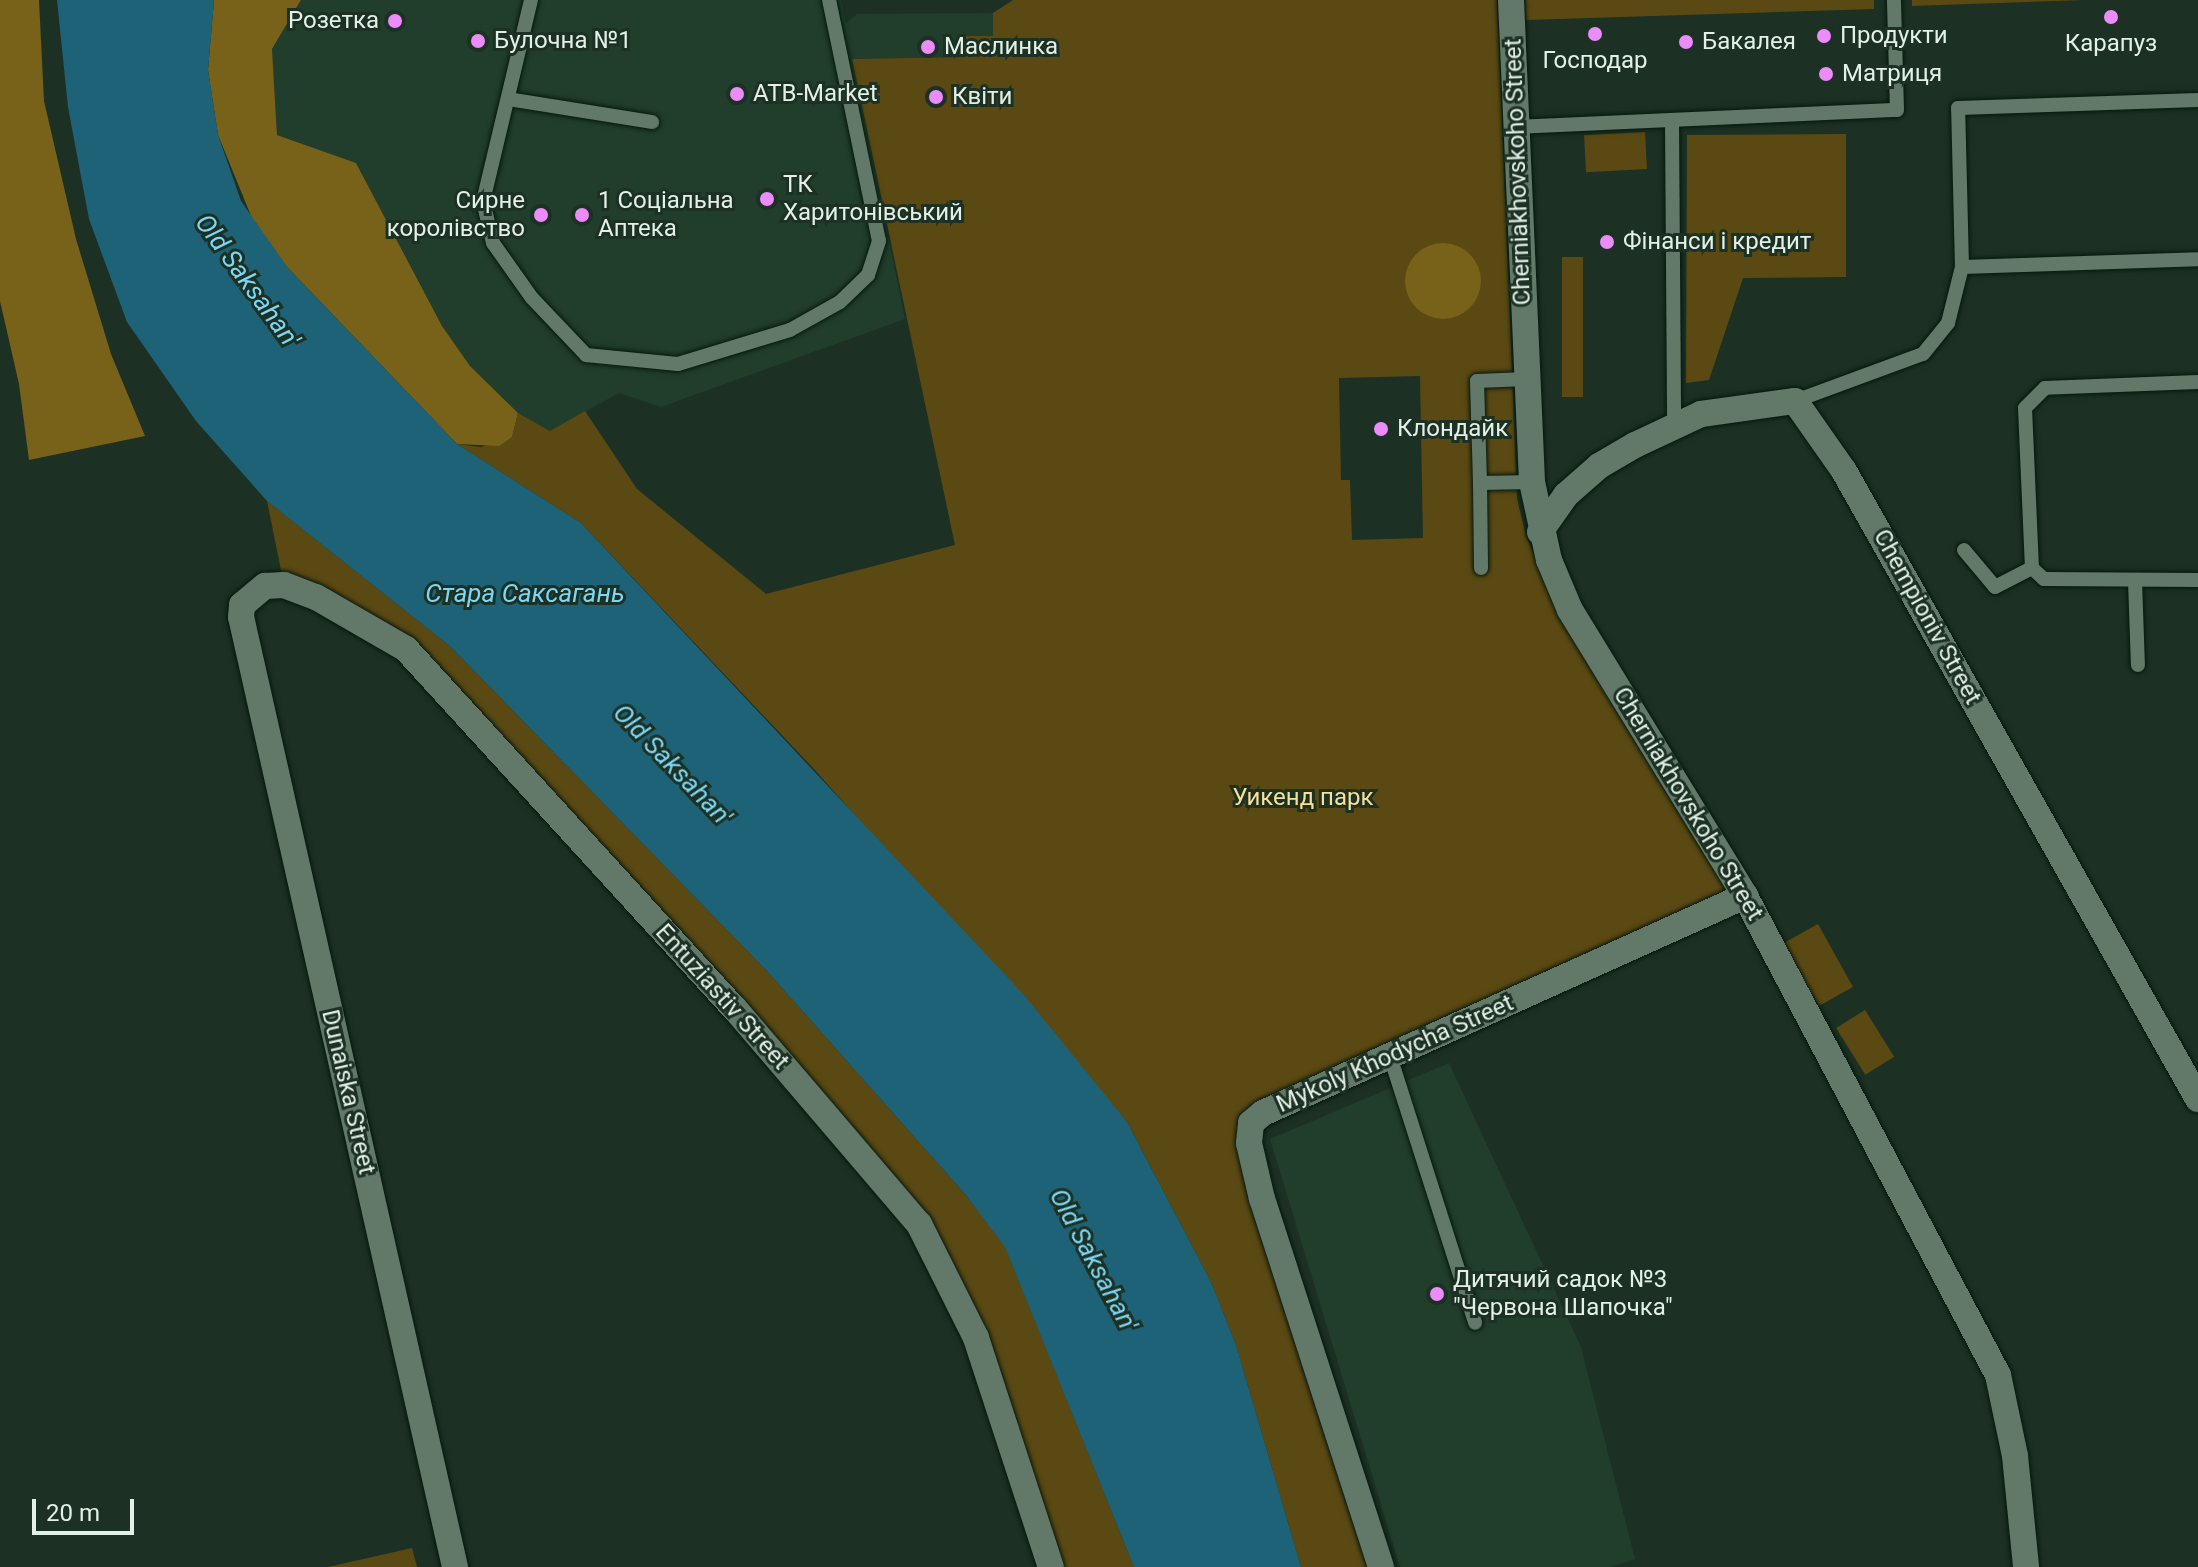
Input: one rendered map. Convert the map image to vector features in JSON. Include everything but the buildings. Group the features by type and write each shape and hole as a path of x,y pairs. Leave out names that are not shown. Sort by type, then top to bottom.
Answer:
{"street":[{"name":"Cherniakhovskoho Street","path":"1511,0 1532,482 1540,532 1570,610 1745,896 1998,1375 2015,1456 2026,1567"},
{"path":"1540,532 1566,495 1599,466 1674,426 1701,414 1795,401"},
{"name":"Chempioniv Street","path":"1795,401 1844,471 2198,1099"},
{"name":"Entuziastiv Street","path":"241,617 242,605 265,586 284,585 316,597 406,649 469,711 815,1099 919,1224 976,1338 1051,1567"},
{"name":"Dunaiska Street","path":"241,617 455,1567"},
{"name":"Mykoly Khodycha Street","path":"1381,1567 1262,1199 1249,1143 1251,1123 1263,1113 1745,896"}],"lane":[{"path":"531,0 483,201 493,243 532,298 586,355 678,364 790,330 840,302 868,275 879,241 829,0"},
{"path":"1516,127 1897,110 1894,0"},
{"path":"508,99 652,122"},
{"path":"1795,401 1923,354 1938,339 1956,307 1962,267 1958,108 2198,100"},
{"path":"1672,121 1674,426"},
{"path":"1962,267 2198,259"},
{"path":"1481,568 1477,381 1527,379"},
{"path":"2198,382 2045,388 2032,396 2025,408 2032,568 2044,579 2198,580"},
{"path":"1480,483 1532,482"},
{"path":"1964,550 1995,587 2032,568"},
{"path":"2135,581 2138,665"},
{"path":"1390,1056 1475,1323"}],"shaded area":[{"path":"0,0 39,0 44,101 76,239 111,354 145,436 29,460 19,384 0,301"},
{"path":"214,0 301,0 272,49 277,135 356,163 442,326 470,366 518,413 512,437 499,446 457,444 288,268 256,228 218,135 208,70"},
{"path":"301,0 841,0 846,23 857,14 993,13 993,36 966,57 852,59 905,319 661,407 619,393 550,431 518,413 470,366 442,326 356,163 277,135 272,49"},
{"path":"1443,243 1458,246 1470,254 1478,266 1481,281 1478,296 1470,308 1458,316 1443,319 1428,316 1416,308 1408,296 1405,281 1408,266 1416,254 1428,246"},
{"name":"Дитячий садок №3 \"Червона Шапочка\"","path":"1449,1063 1581,1347 1635,1559 1609,1567 1400,1567 1270,1139"}],"green space":[{"name":"Уикенд парк","path":"1013,0 1497,0 1517,499 1526,536 1562,620 1731,893 1251,1123 1381,1567 1301,1567 1236,1345 1211,1282 1127,1122 814,769 581,523 457,444 481,447 512,437 518,413 550,431 585,411 637,489 766,594 955,545 852,59 966,57 966,36 993,36 993,13","holes":["1420,376 1423,538 1352,540 1350,480 1341,480 1339,378"]},
{"path":"1525,0 1874,0 1874,9 1526,20"},
{"path":"1912,0 2085,0 1912,6"},
{"path":"1645,132 1647,169 1586,172 1584,135"},
{"path":"1846,134 1846,277 1743,278 1709,380 1686,383 1687,135"},
{"path":"1562,257 1583,257 1583,397 1562,397"},
{"path":"267,501 451,647 767,971 965,1194 1005,1246 1134,1567 1051,1567 919,1224 406,649 284,585"},
{"path":"1818,924 1853,987 1819,1006 1784,943"},
{"path":"1865,1010 1894,1057 1865,1075 1836,1028"},
{"path":"412,1548 417,1567 328,1567"}],"water":[{"name":"Стара Саксагань","path":"57,0 214,0 208,70 218,135 241,201 288,268 457,444 581,523 1024,995 1127,1122 1211,1282 1236,1345 1301,1567 1134,1567 1005,1247 965,1194 767,971 451,647 267,501 196,421 127,322 89,219 68,107"}],"place":[{"name":"Карапуз","path":"2111,17"},
{"name":"Розетка","path":"395,21"},
{"name":"Господар","path":"1595,34"},
{"name":"Продукти","path":"1824,36"},
{"name":"Булочна №1","path":"478,41"},
{"name":"Бакалея","path":"1686,42"},
{"name":"Маслинка","path":"928,47"},
{"name":"Матриця","path":"1826,74"},
{"name":"ATB-Market","path":"737,94"},
{"name":"Квіти","path":"936,97"},
{"name":"ТК Харитонівський","path":"767,199"},
{"name":"Сирне королівство","path":"541,215"},
{"name":"1 Соціальна Аптека","path":"582,215"},
{"name":"Фінанси і кредит","path":"1607,242"},
{"name":"Клондайк","path":"1381,429"},
{"name":"Дитячий садок №3 \"Червона Шапочка\"","path":"1437,1294"}],"water label":[{"name":"Old Saksahan'","path":"247,281"},
{"name":"Old Saksahan'","path":"672,765"},
{"name":"Old Saksahan'","path":"1093,1260"}]}
